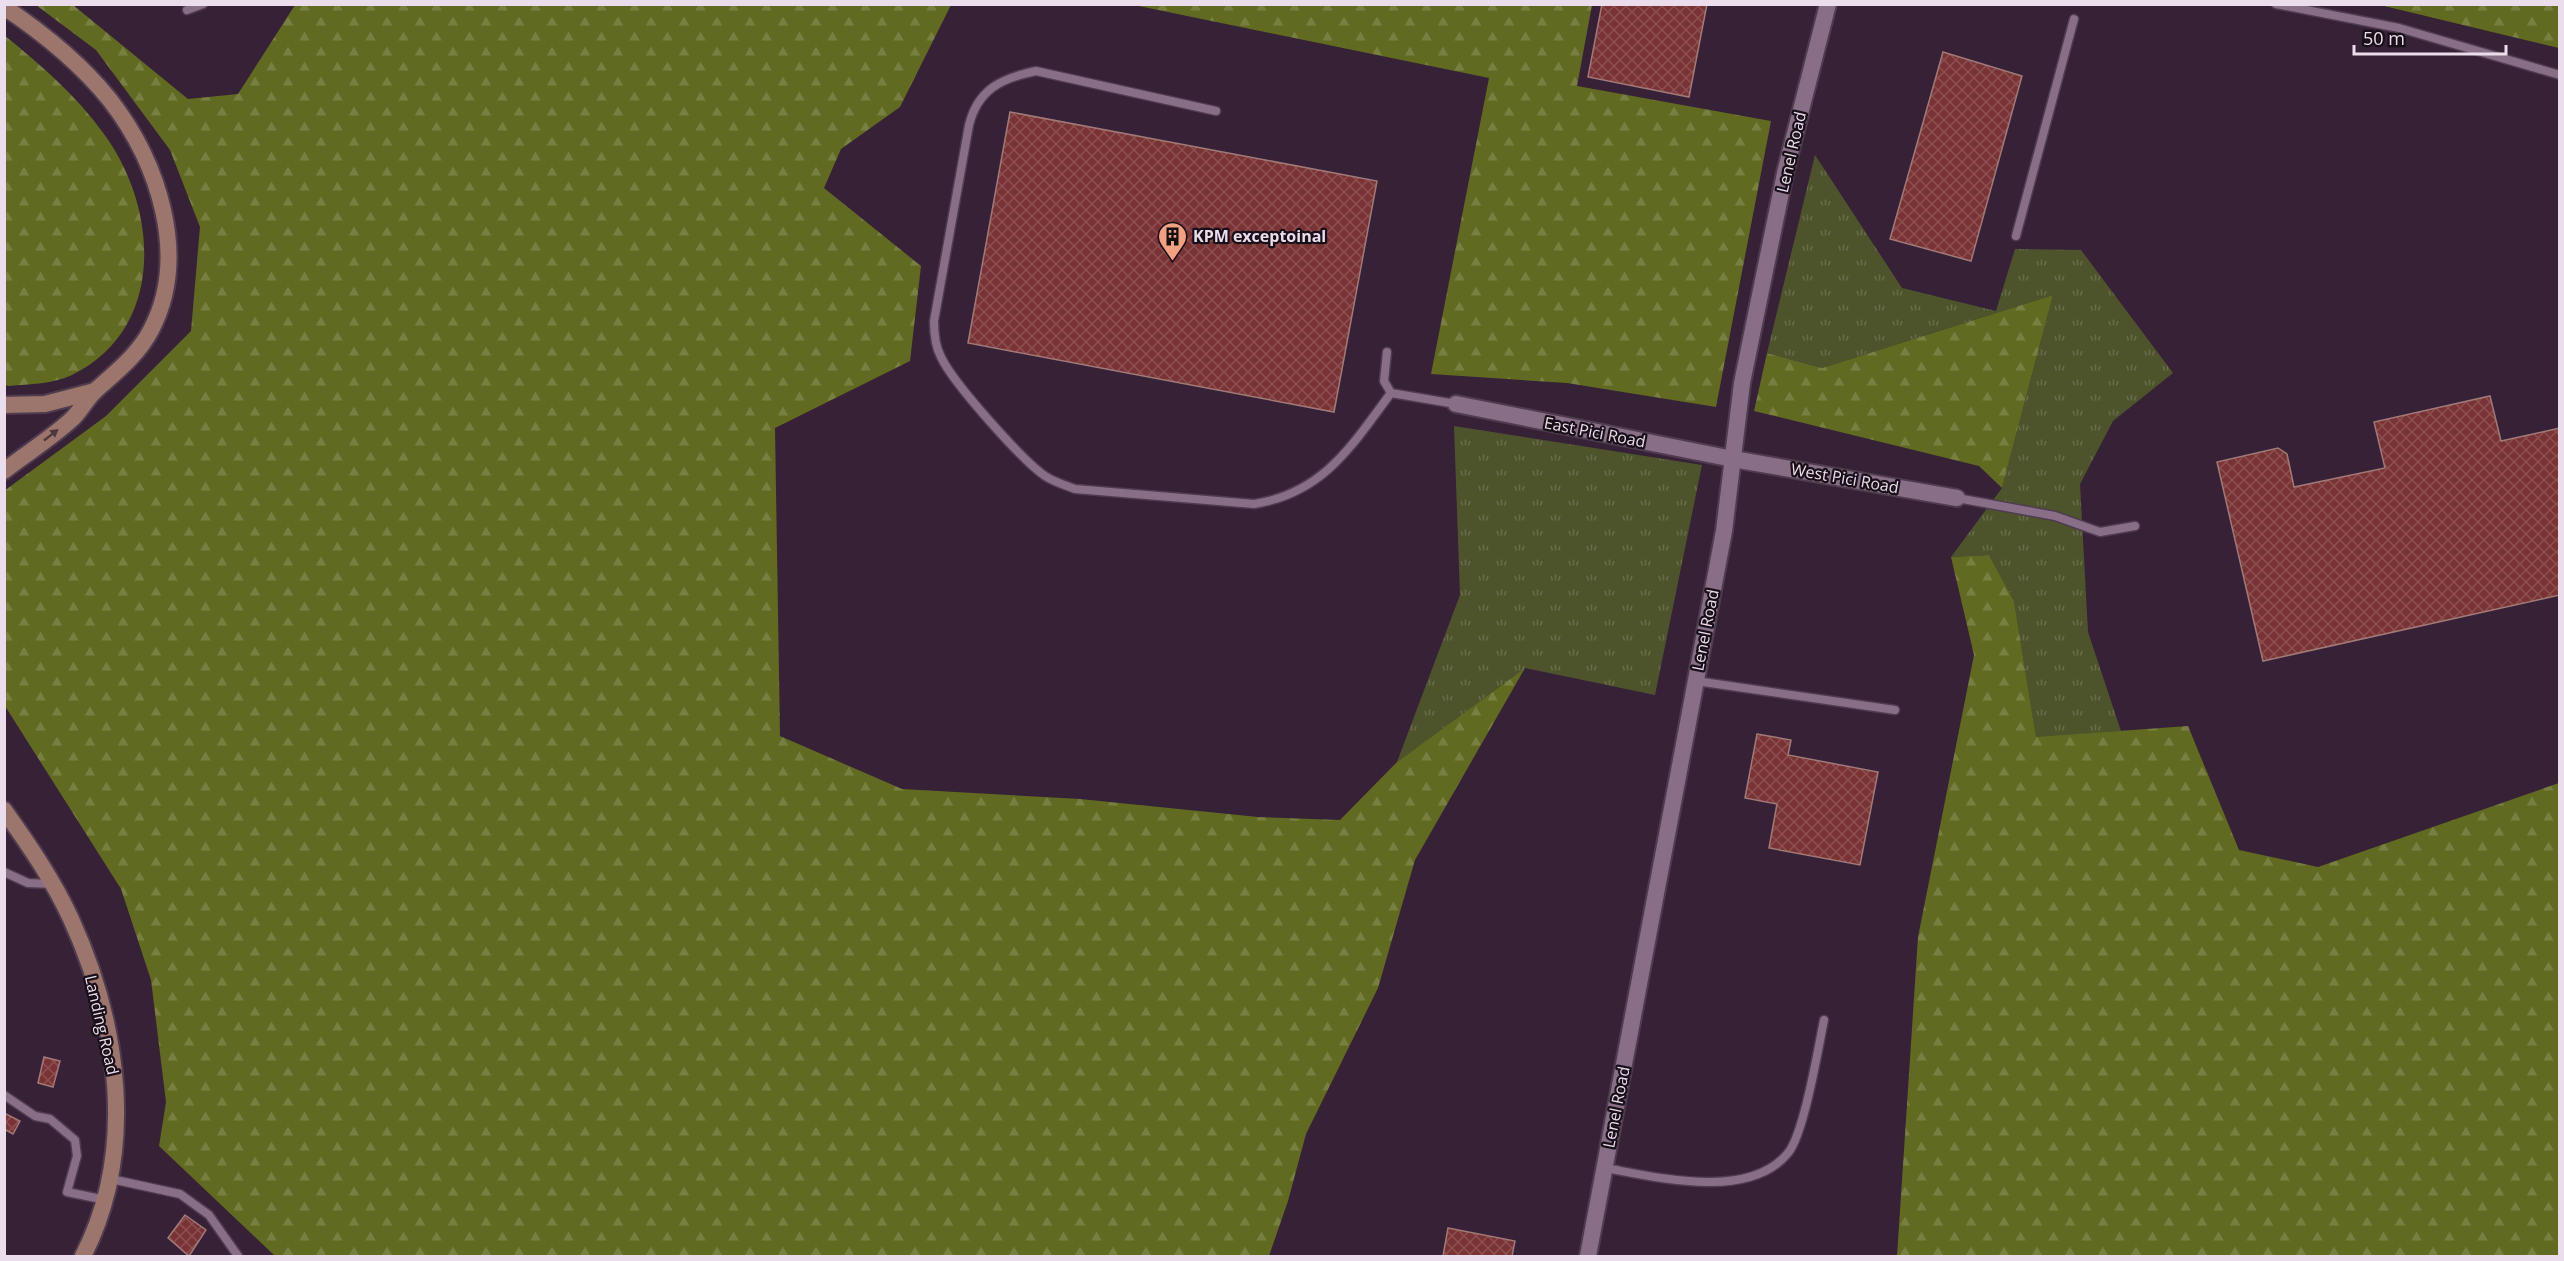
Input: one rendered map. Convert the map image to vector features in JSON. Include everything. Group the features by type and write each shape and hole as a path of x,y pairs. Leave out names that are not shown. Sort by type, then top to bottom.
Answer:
{"main road":[{"path":"4,7 81,68 111,102 147,165 165,220 169,264 165,291 157,318 143,343 126,364 95,391 73,418 4,471"},
{"path":"4,405 45,404 95,391"},
{"name":"Landing Road","path":"4,810 53,885 71,920 106,1028 117,1107 116,1153 106,1200 83,1257"}],"street":[{"name":"Lenel Road","path":"1588,1257 1724,531 1742,383 1785,172 1828,4"},
{"name":"East Pici Road","path":"1456,404 1733,459"},
{"name":"West Pici Road","path":"1733,459 1957,498"}],"lane":[{"path":"187,10 203,4"},
{"path":"2276,4 2399,28 2559,75"},
{"path":"2016,236 2074,19"},
{"path":"1216,111 1036,72 1008,78 987,90 973,110 969,125 934,321 936,347 947,369 1027,460 1055,482 1076,489 1254,504 1288,496 1322,476 1343,457 1391,393"},
{"path":"1387,352 1384,381 1391,393"},
{"path":"1391,393 1456,404"},
{"path":"1957,498 2055,516 2100,532 2135,526"},
{"path":"1696,681 1895,710"},
{"path":"4,872 28,884 53,885"},
{"path":"1605,1168 1707,1183 1739,1179 1765,1171 1788,1153 1798,1133 1824,1020"},
{"path":"4,1095 35,1116 50,1119 75,1140 77,1156 67,1192 106,1200"},
{"path":"111,1179 180,1194 209,1215 238,1257"}],"green space":[{"path":"36,5 73,5 188,99 238,94 295,5 951,5 900,107 841,149 824,188 921,266 910,361 775,428 780,736 902,789 1080,799 1258,817 1340,820 1397,762 1525,668 1415,860 1378,988 1306,1134 1288,1201 1269,1256 275,1256 159,1146 166,1102 151,980 121,889 5,706 4,491 106,416 191,331 200,227 170,150 96,50"},
{"path":"1134,5 1592,5 1577,86 1771,121 1716,407 1567,383 1431,374 1489,78"},
{"path":"2380,5 2559,5 2559,48"},
{"path":"4,35 70,93 104,134 122,164 135,197 143,231 144,265 138,298 124,328 103,355 65,378 9,386 4,385"},
{"path":"1815,155 1902,288 1996,311 2015,249 2081,250 2173,373 2113,421 2080,484 2088,632 2121,731 2036,738 2014,601 1989,555 1951,557 2002,488 2053,295 1822,368 1767,353"},
{"path":"2053,295 2002,488 1979,466 1754,411 1767,353 1822,368"},
{"path":"1454,426 1702,465 1655,695 1525,668 1397,762 1460,595"},
{"path":"1989,555 2014,601 2036,737 2188,726 2239,850 2318,867 2559,783 2559,1256 1897,1256 1918,937 1974,655 1951,557"}],"building":[{"path":"1602,4 1707,4 1689,97 1588,77"},
{"path":"1943,52 2022,76 1971,261 1890,239"},
{"name":"KPM exceptoinal","path":"1010,112 1377,181 1334,412 968,343"},
{"path":"2490,396 2501,441 2560,428 2560,595 2263,661 2217,462 2278,448 2287,454 2294,487 2385,468 2374,422"},
{"path":"1757,734 1791,740 1788,755 1878,772 1860,865 1769,848 1777,804 1745,798"},
{"path":"44,1057 60,1061 53,1087 38,1083"},
{"path":"4,1113 20,1121 13,1134 4,1129"},
{"path":"185,1215 206,1230 189,1256 168,1238"},
{"path":"1448,1228 1515,1241 1512,1256 1443,1256"}],"place":[{"name":"KPM exceptoinal","path":"1172,262"}]}
